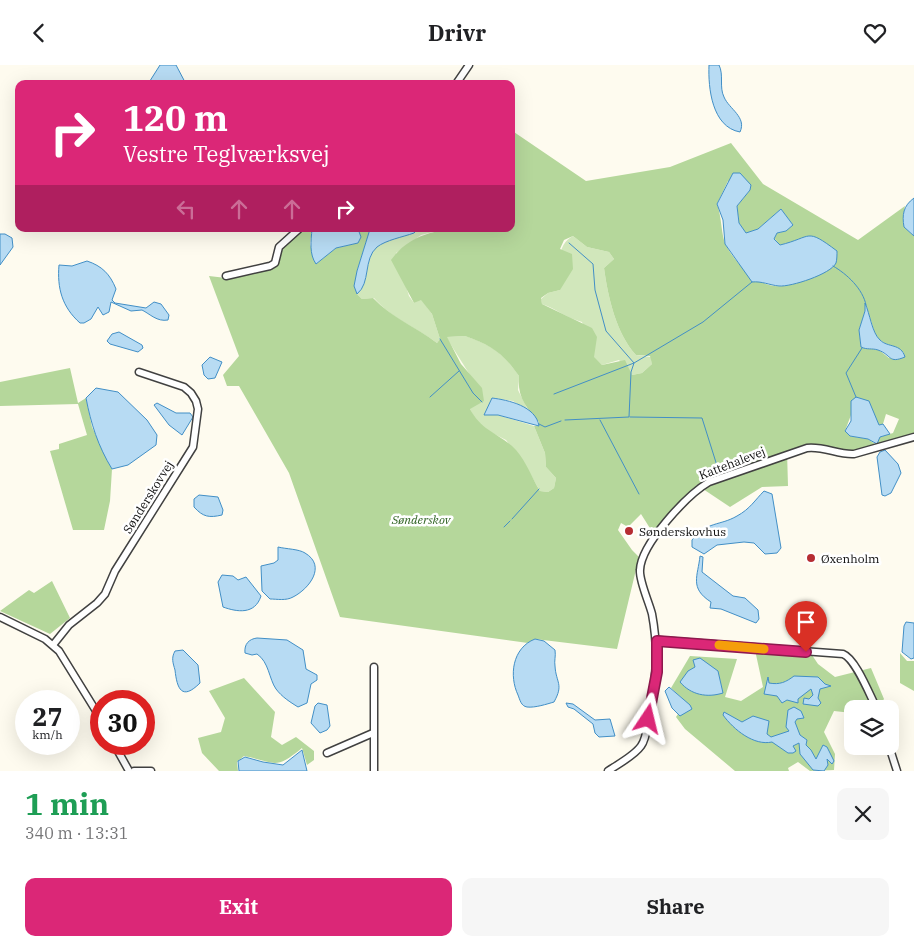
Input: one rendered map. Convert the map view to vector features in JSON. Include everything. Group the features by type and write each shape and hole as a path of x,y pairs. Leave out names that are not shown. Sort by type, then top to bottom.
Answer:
{"street":[{"path":"459,80 469,65"},
{"path":"226,275 275,263 279,247 295,232"},
{"name":"Sønderskovvej","path":"53,645 69,625 97,603 105,594 115,571 192,447 198,409 191,393 184,387 139,372"},
{"name":"Kattehalevej","path":"608,771 637,750 644,741 657,672 657,641 648,598 639,572 642,556 655,534 698,488 708,482 807,449 818,447 845,455 854,454 914,437"},
{"path":"0,617 53,645 66,661 90,701"},
{"path":"657,641 843,654 849,657 872,700"},
{"path":"374,667 374,771"},
{"path":"328,753 373,733"},
{"path":"120,755 129,771"},
{"path":"892,755 897,771"},
{"path":"134,771 151,771"}],"green space":[{"name":"Sønderskov","path":"515,133 586,181 670,167 731,143 763,184 858,240 905,206 904,223 914,236 914,434 849,453 824,445 787,451 788,486 762,487 730,507 697,485 653,533 641,514 628,527 621,523 618,530 639,557 617,649 535,639 528,643 340,617 289,473 239,386 227,386 223,375 239,356 209,276 226,278 276,264 282,246 297,232 312,232 310,244 316,264 336,248 358,243 361,237 359,232 369,232 357,271 357,294 362,299 373,298 396,317 437,343 440,339 432,314 421,300 414,303 391,260 403,247 430,233 515,232","holes":["728,181 750,190 737,206 739,223 746,234 758,229 781,209 793,225 786,231 777,233 774,238 780,245 814,237 820,239 836,251 836,262 832,267 782,286 773,286 757,279 735,259 724,241 717,204","573,236 587,247 609,252 614,259 604,268 608,291 618,325 629,346 636,355 650,356 652,364 642,373 632,375 625,360 602,365 594,357 597,337 592,328 542,304 541,298 548,293 560,290 573,269 572,254 560,249 564,240","865,311 870,318 876,336 904,353 889,358 879,350 861,347 859,330","465,336 482,343 502,356 519,376 519,390 523,401 539,422 538,426 534,426 545,453 546,467 556,478 554,488 548,492 540,491 520,454 510,444 486,428 475,417 470,409 484,401 482,388 461,364 447,337","886,414 899,419 893,433 880,437 875,444 868,439 850,436 845,431 851,415 875,418 879,425 883,424"]},
{"path":"433,232 421,235 396,253 409,296 414,303 421,299 432,314 440,339 437,343 388,312 374,298 362,299 357,294 364,283 370,257 377,247 414,233"},
{"path":"573,236 587,247 609,252 614,259 604,268 608,291 618,325 629,346 636,355 651,357 652,364 642,373 632,375 619,360 602,365 594,358 582,322 542,304 541,299 548,293 560,290 559,260 563,246"},
{"path":"465,336 483,343 496,351 508,361 519,376 518,390 529,412 513,401 493,398 488,409 490,415 498,415 534,426 545,453 546,467 556,478 554,488 548,492 540,491 506,440 486,430 475,419 470,409 470,375 446,337"},
{"path":"70,368 78,403 86,398 92,427 112,469 110,501 104,530 73,530 50,451 59,449 59,444 87,435 78,404 0,406 0,382"},
{"path":"52,581 70,618 50,634 0,611 29,590 34,593"},
{"path":"755,650 812,655 818,664 835,677 871,668 884,699 844,700 844,712 834,711 824,732 835,754 834,770 810,771 798,762 788,768 789,771 735,771 685,729 676,717 686,702 671,688 690,656 737,659 725,697 741,701 763,687"},
{"path":"900,653 907,661 914,661 914,691 900,683"},
{"path":"244,678 275,712 271,737 282,745 296,737 314,751 314,760 307,765 302,748 286,760 274,763 244,756 237,762 238,771 219,771 202,753 198,738 221,732 225,718 209,691"}],"water":[{"path":"160,65 176,65 184,80 151,80"},
{"path":"709,65 719,65 723,93 726,101 739,117 742,127 740,132 731,129 723,123 718,115 709,84"},
{"path":"733,173 740,173 751,185 750,190 737,206 739,223 746,233 758,229 781,209 793,225 786,231 777,233 774,239 780,245 804,237 814,236 837,251 836,263 833,267 810,279 785,286 752,282 725,244 723,220 717,204"},
{"path":"914,198 914,236 904,227 903,219 905,208"},
{"path":"312,232 359,232 361,237 358,243 336,248 316,264 311,252"},
{"path":"369,232 415,232 377,247 370,258 364,284 357,294 354,286"},
{"path":"0,234 5,234 12,238 13,247 0,265"},
{"path":"87,261 105,271 111,279 116,289 112,300 115,303 146,308 154,302 161,304 169,315 168,320 157,319 142,310 131,311 111,302 109,312 103,315 98,307 91,319 80,323 69,310 62,297 59,282 59,265 72,266"},
{"path":"865,303 877,337 883,342 901,350 905,357 896,360 878,350 861,347 859,330 865,311"},
{"path":"119,332 142,345 143,348 138,352 110,344 107,341 112,334"},
{"path":"210,357 222,362 215,378 208,379 204,375 202,365"},
{"path":"96,388 118,392 147,420 157,435 156,445 128,465 112,469 99,443 86,398"},
{"path":"856,397 869,401 879,425 883,424 890,434 880,437 877,444 868,439 850,436 845,431 851,421 851,401"},
{"path":"492,398 513,402 527,409 533,413 539,426 498,415 484,415"},
{"path":"157,403 176,413 190,413 193,417 182,435 169,425 154,405"},
{"path":"885,450 898,464 901,473 891,493 885,496 882,495 877,457 880,452"},
{"path":"764,491 772,494 781,548 777,553 765,554 754,543 744,542 717,545 704,554 692,547 692,540 703,530 742,513"},
{"path":"199,495 218,497 223,510 222,515 207,516 197,510 194,507 194,499"},
{"path":"278,547 305,553 315,564 315,571 310,583 305,589 287,599 270,599 262,591 261,566 278,560"},
{"path":"700,556 703,557 702,572 733,596 745,598 758,610 759,619 756,623 721,609 710,608 711,602 704,597 697,587 696,581"},
{"path":"222,575 233,576 238,580 246,577 261,596 258,602 245,611 223,607 218,582"},
{"path":"906,622 914,623 914,658 911,659 902,652"},
{"path":"252,639 287,640 303,650 306,669 317,675 317,680 311,684 307,703 298,707 286,699 276,689 261,657 257,654 245,653 245,647 248,643"},
{"path":"535,639 544,641 555,650 559,691 554,702 527,707 519,699 515,688 513,671 514,663 521,649"},
{"path":"183,650 198,665 200,683 185,692 177,683 173,661 175,651"},
{"path":"700,658 718,671 723,693 705,695 694,693 680,682 688,671 695,667 693,660"},
{"path":"794,676 818,677 825,684 831,686 820,689 818,698 821,703 818,706 803,704 804,698 809,699 813,695 811,689 798,699 798,703 787,700 782,703 777,696 764,694 768,677 769,683 776,684"},
{"path":"669,687 690,705 692,709 680,716 672,708 665,691"},
{"path":"318,703 327,705 330,726 327,730 320,733 311,723 315,706"},
{"path":"566,703 573,704 595,720 610,719 615,736 599,737 595,733 593,724 574,709 568,707"},
{"path":"794,707 801,711 804,718 797,719 795,722 800,735 807,740 806,745 816,759 823,745 827,747 834,761 832,764 827,759 828,765 824,771 813,770 800,754 799,743 793,746 796,751 788,753 772,742 758,742 745,736 723,715 724,712 742,722 753,716 769,721 767,734 771,737 789,731 786,727 788,710"},
{"path":"302,750 307,771 239,771 238,761 245,757 283,765"}],"waterway":[{"path":"565,420 629,417 631,372 634,363 606,331 595,290 593,264 569,243"},
{"path":"833,266 854,283 862,293 866,305"},
{"path":"554,394 634,363 703,322 752,282"},
{"path":"440,339 473,393 482,402"},
{"path":"856,397 846,373 862,348"},
{"path":"430,397 459,371"},
{"path":"630,417 702,418 719,472"},
{"path":"600,420 639,494"},
{"path":"539,424 545,427 561,421"},
{"path":"512,519 539,489"},
{"path":"504,527 510,521"}],"slow traffic":[{"path":"719,645 764,649"}],"place":[{"name":"Sønderskovhus","path":"629,531"},
{"name":"Øxenholm","path":"811,558"}],"route":[{"path":"648,719 657,672 657,641 806,652"}]}
